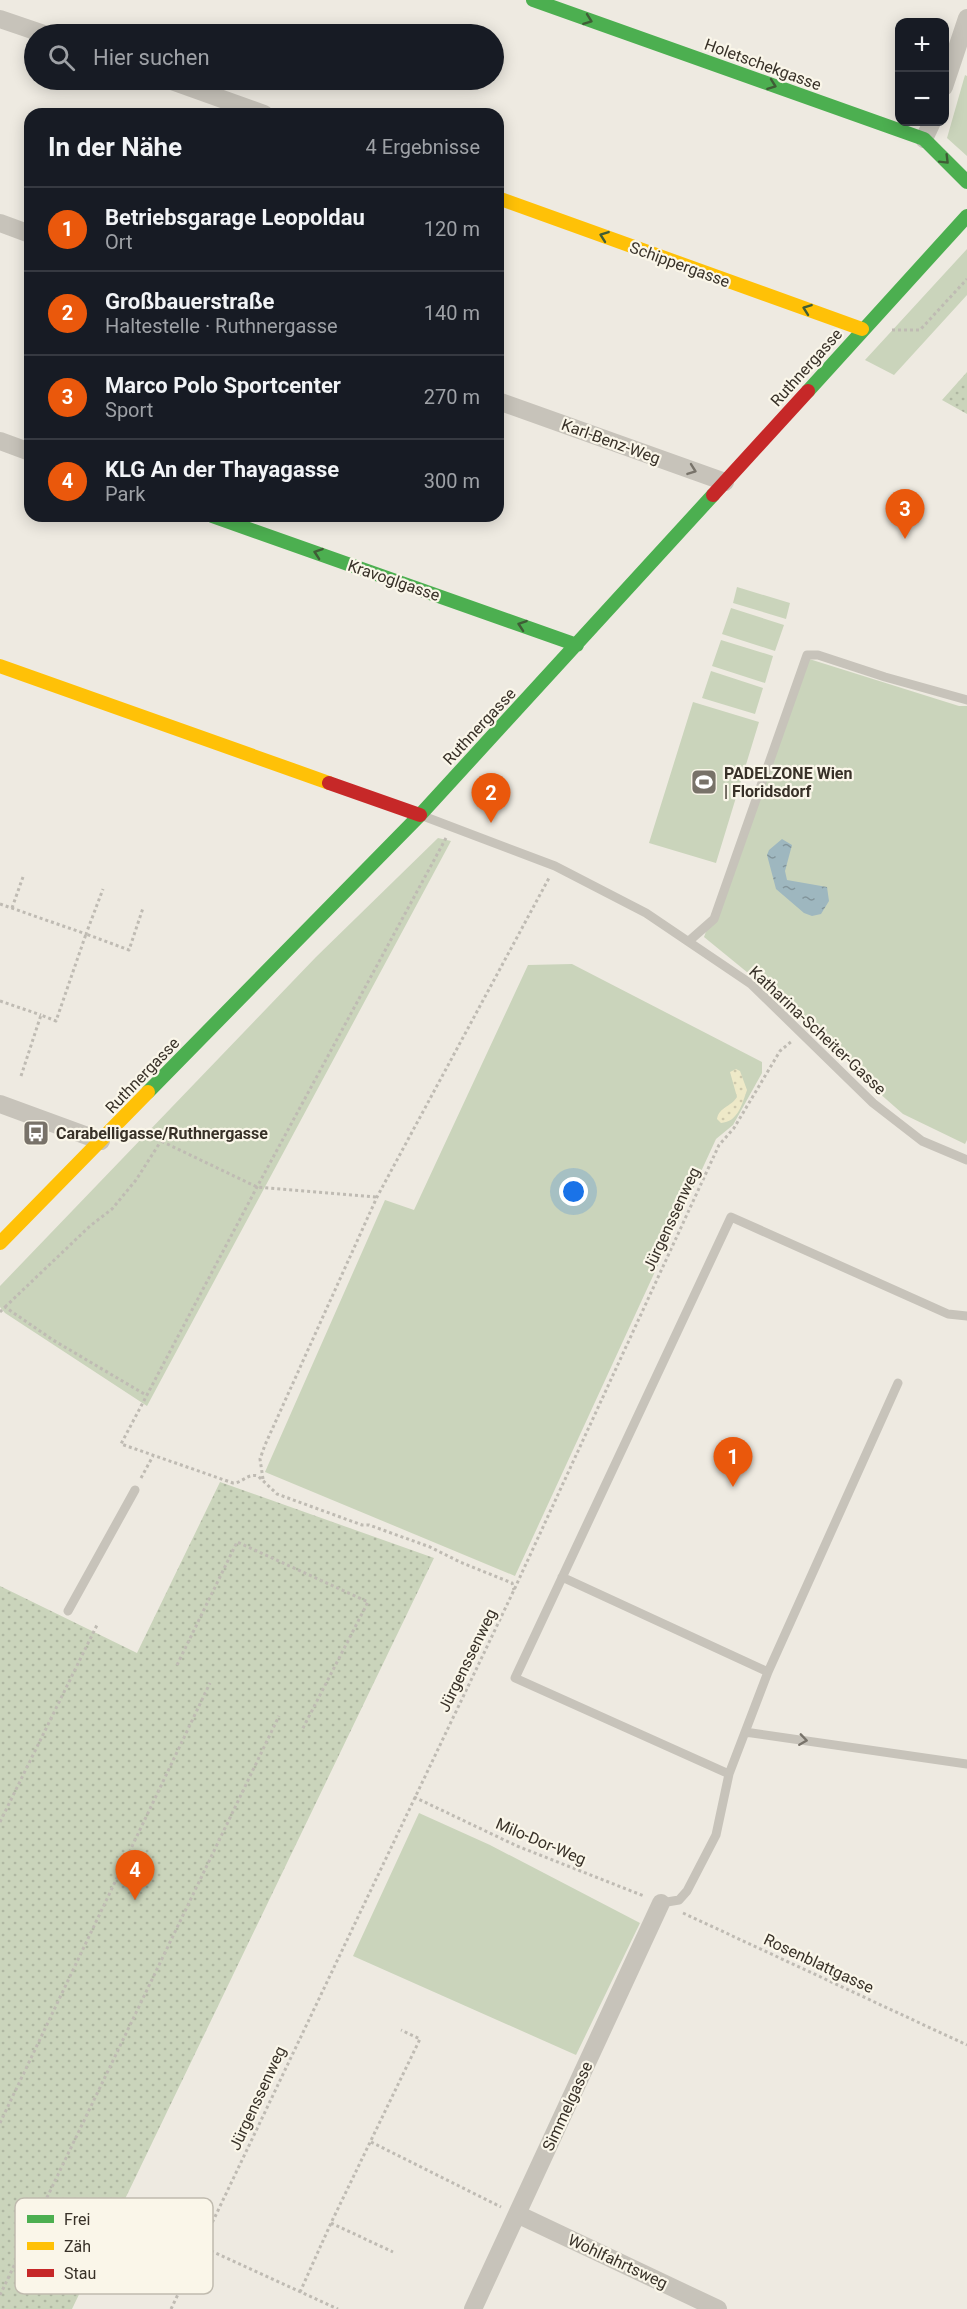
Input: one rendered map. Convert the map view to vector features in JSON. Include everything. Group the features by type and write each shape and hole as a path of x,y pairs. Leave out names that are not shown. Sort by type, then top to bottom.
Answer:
{"street":[{"name":"Holetschekgasse","path":"533,0 924,139 967,182"},
{"path":"949,74 967,18"},
{"path":"0,19 24,27"},
{"path":"197,90 247,108"},
{"path":"924,139 930,126"},
{"name":"Schippergasse","path":"504,200 862,329"},
{"name":"Ruthnergasse","path":"0,1243 420,814 967,216"},
{"path":"0,223 24,232"},
{"name":"Karl-Benz-Weg","path":"504,403 725,482"},
{"path":"0,441 24,450"},
{"name":"Kravoglgasse","path":"229,522 577,645"},
{"path":"0,666 420,814"},
{"path":"0,1104 101,1141"},
{"name":"Simmelgasse","path":"472,2309 661,1903"},
{"name":"Wohlfahrtsweg","path":"517,2214 718,2309"}],"lane":[{"path":"690,941 714,918 807,655 818,656 967,700"},
{"name":"Katharina-Scheiter-Gasse","path":"420,814 555,866 646,913 751,984 873,1103 922,1141 967,1160"},
{"path":"729,1774 515,1678 731,1217 948,1314 967,1316"},
{"path":"661,1903 679,1900 687,1892 716,1835 729,1774 768,1672 898,1383"},
{"path":"68,1611 135,1490"},
{"path":"562,1577 768,1672"},
{"path":"745,1732 967,1764"}],"path":[{"path":"862,329 920,330 967,279"},
{"path":"453,826 256,1187 121,1444 234,1483 252,1475 263,1479 277,1494 430,1547 512,1583 514,1590"},
{"path":"263,1479 260,1460 265,1445 377,1197 555,866"},
{"path":"12,908 24,874"},
{"path":"0,1001 56,1021 103,889"},
{"path":"0,904 129,950 143,908"},
{"path":"21,1076 41,1015"},
{"name":"Jürgenssenweg","path":"213,2219 514,1590 719,1145 734,1128 780,1051 801,1034"},
{"path":"136,1129 256,1187 377,1197"},
{"path":"0,1312 81,1234 112,1209 136,1180 161,1141"},
{"path":"5,1307 53,1340 146,1395"},
{"path":"135,1490 153,1456"},
{"path":"177,1665 237,1542 368,1602 302,1730"},
{"path":"0,1822 97,1625"},
{"path":"0,2123 210,1683"},
{"path":"47,2198 279,1716"},
{"name":"Milo-Dor-Weg","path":"414,1797 518,1846 661,1903"},
{"name":"Rosenblattgasse","path":"661,1903 967,2046"},
{"path":"300,2292 420,2039 401,2030"},
{"path":"371,2142 517,2214"},
{"path":"331,2223 393,2252"},
{"path":"213,2252 338,2309"},
{"path":"0,2295 15,2264"},
{"name":"Jürgenssenweg","path":"171,2309 178,2294"}],"green space":[{"path":"965,75 967,76 967,156 947,138"},
{"path":"967,249 967,295 894,375 865,360"},
{"path":"967,372 967,414 942,400"},
{"path":"737,587 790,603 786,619 733,603"},
{"path":"731,608 784,625 775,651 722,634"},
{"path":"721,640 773,656 765,683 712,666"},
{"path":"806,658 959,706 967,706 967,1140 965,1144 903,1114 870,1085 839,1047 704,937"},
{"path":"711,671 763,688 755,714 702,698"},
{"name":"PADELZONE Wien | Floridsdorf","path":"693,702 759,722 716,863 649,843"},
{"path":"438,838 451,841 147,1406 5,1313 0,1307 0,1286 316,957"},
{"path":"572,964 762,1062 762,1073 733,1125 716,1139 515,1576 265,1472 385,1200 414,1210 528,965"},
{"path":"220,1482 434,1558 126,2198 15,2198 15,2294 79,2294 72,2309 0,2309 0,1586 137,1653"},
{"path":"419,1813 490,1845 640,1923 576,2055 353,1956"}],"sand":[{"path":"736,1069 740,1071 747,1090 735,1116 721,1123 717,1119 718,1115 737,1097 730,1072"}],"water":[{"path":"782,839 792,845 785,871 787,880 827,887 829,901 821,914 812,916 804,913 776,889 767,855 769,850"}],"traffic: fast":[{"path":"533,0 924,139 967,182"},
{"path":"808,391 967,216"},
{"path":"148,1092 420,815 713,495"},
{"path":"229,522 577,645"}],"traffic: slow":[{"path":"504,200 862,329"},
{"path":"0,666 329,783"},
{"path":"0,1243 148,1092"}],"traffic: jam":[{"path":"713,495 808,391"},
{"path":"329,783 420,815"}],"place":[{"name":"Marco Polo Sportcenter","path":"905,539"},
{"name":"PADELZONE Wien | Floridsdorf","path":"704,782"},
{"name":"Großbauerstraße","path":"491,823"},
{"name":"Carabelligasse/Ruthnergasse","path":"36,1133"},
{"name":"Betriebsgarage Leopoldau","path":"733,1487"},
{"name":"KLG An der Thayagasse","path":"135,1900"}]}
